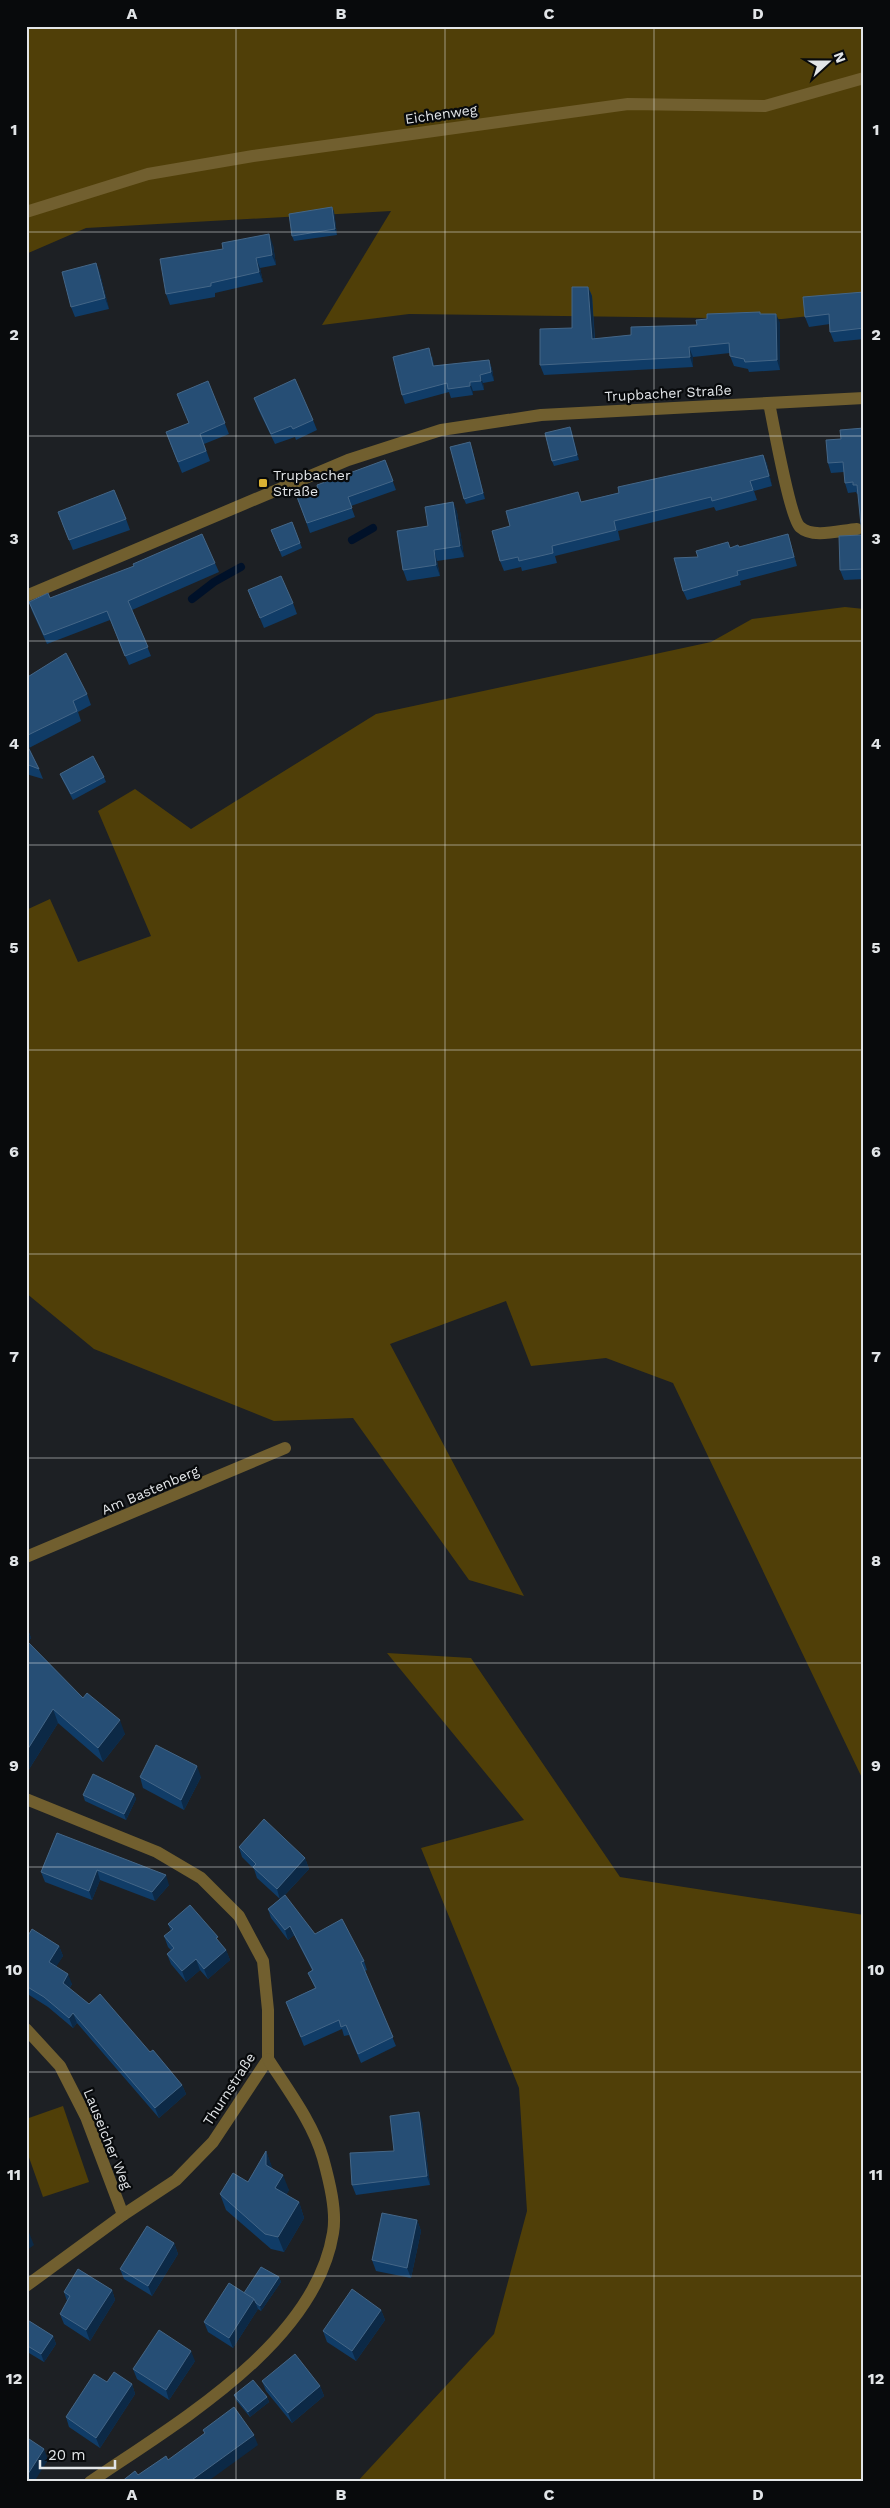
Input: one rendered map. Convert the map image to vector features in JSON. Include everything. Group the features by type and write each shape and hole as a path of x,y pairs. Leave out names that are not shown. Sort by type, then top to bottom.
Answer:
{"street":[{"name":"Eichenweg","path":"26,212 148,174 253,156 628,104 765,106 864,78"},
{"name":"Trupbacher Straße","path":"26,596 348,460 441,430 541,415 864,398"},
{"path":"770,403 786,482 795,518 800,527 813,534 857,529"},
{"name":"Am Bastenberg","path":"26,1557 285,1448"},
{"name":"Thurnstraße","path":"26,1799 157,1852 200,1878 239,1916 263,1961 268,2010 268,2059 213,2142 176,2180 123,2214 26,2286"},
{"name":"Lauseicher Weg","path":"26,2029 60,2066 86,2117 123,2214"},
{"path":"90,2482 177,2422 239,2376 270,2347 302,2311 324,2268 334,2232 332,2197 323,2157 301,2110 268,2059"}],"shaded area":[{"path":"26,26 864,26 864,310 782,319 409,314 322,325 391,211 86,228 26,254"},
{"path":"845,607 864,609 864,1782 673,1383 606,1358 531,1366 506,1301 390,1344 524,1596 469,1580 353,1418 274,1421 94,1349 26,1293 26,910 50,899 78,962 151,936 98,811 135,789 191,829 376,714 711,642 752,619"},
{"path":"387,1653 471,1658 620,1877 864,1915 864,2482 357,2482 494,2334 527,2211 519,2088 421,1848 524,1820"},
{"path":"63,2106 89,2182 43,2197 26,2149 26,2119"}],"building":[{"path":"332,207 335,229 292,236 289,214"},
{"path":"269,234 272,255 256,258 259,272 211,283 211,286 166,294 160,259 223,249 222,243"},
{"path":"96,263 105,298 71,307 62,272"},
{"path":"572,287 588,287 592,339 631,335 631,327 697,325 696,320 707,319 707,314 760,312 760,314 776,314 777,360 745,362 744,359 730,356 729,343 689,347 690,357 540,365 540,329 572,328"},
{"path":"864,292 864,328 830,332 829,314 805,317 803,297"},
{"path":"429,348 433,366 489,360 491,372 480,375 481,381 470,382 470,386 448,389 447,383 402,395 393,357"},
{"path":"295,379 313,420 293,429 291,426 271,434 254,398"},
{"path":"208,381 225,423 200,434 206,451 178,462 166,432 189,423 177,394"},
{"path":"570,427 577,455 552,461 545,433"},
{"path":"864,428 864,569 840,570 839,536 862,535 857,485 853,485 853,482 845,483 843,462 828,463 826,440 841,439 840,430"},
{"path":"470,442 483,493 464,499 450,447"},
{"path":"763,455 769,476 750,481 753,490 712,501 711,497 614,521 616,530 552,546 553,553 519,561 518,557 500,561 492,531 510,526 506,511 578,492 581,502 619,493 618,487"},
{"path":"385,460 393,481 348,497 352,508 307,523 297,497 318,490 317,485"},
{"path":"114,490 126,519 69,540 58,512"},
{"path":"453,502 460,546 434,550 436,565 403,570 397,531 428,526 425,507"},
{"path":"292,522 300,543 280,551 271,530"},
{"path":"202,534 215,563 128,601 148,647 125,656 107,611 44,635 29,602 48,593 50,598 134,566 133,564"},
{"path":"788,534 794,557 737,571 738,575 683,591 674,558 698,557 696,551 728,542 730,548 738,545 739,547"},
{"path":"281,576 293,603 260,618 248,590"},
{"path":"66,653 87,694 73,701 77,711 26,736 26,690 28,689 26,678"},
{"path":"26,743 39,769 26,764"},
{"path":"93,756 104,777 71,794 60,774"},
{"path":"26,1640 83,1698 87,1693 120,1720 98,1748 53,1709 26,1752"},
{"path":"156,1745 197,1766 181,1800 140,1777"},
{"path":"93,1774 134,1794 124,1814 83,1795"},
{"path":"264,1819 305,1858 277,1889 253,1867 256,1864 239,1847"},
{"path":"57,1833 166,1875 152,1892 97,1870 89,1891 41,1872"},
{"path":"285,1895 315,1934 342,1919 364,1961 361,1962 393,2037 358,2054 346,2025 341,2027 339,2020 301,2037 286,2002 316,1988 308,1973 313,1970 290,1926 285,1930 268,1909"},
{"path":"190,1905 218,1937 216,1938 226,1950 204,1969 196,1959 182,1971 167,1954 174,1948 164,1936 173,1929 168,1924"},
{"path":"32,1929 59,1946 49,1962 68,1974 63,1983 89,2004 100,1994 150,2052 153,2050 182,2085 155,2108 73,2013 69,2018 44,1997 26,1986 26,1939"},
{"path":"419,2112 427,2176 352,2185 350,2153 394,2151 390,2116"},
{"path":"266,2151 266,2165 283,2175 275,2188 299,2202 278,2237 265,2234 220,2194 233,2173 248,2182"},
{"path":"382,2213 417,2220 407,2268 372,2260"},
{"path":"147,2226 174,2243 148,2286 120,2269"},
{"path":"261,2267 279,2277 260,2306 254,2299 244,2293"},
{"path":"78,2269 112,2290 86,2330 60,2314 70,2296 64,2292"},
{"path":"229,2283 254,2299 229,2338 204,2322"},
{"path":"352,2289 381,2310 352,2351 323,2331"},
{"path":"26,2319 53,2336 41,2354 26,2345"},
{"path":"159,2330 191,2351 166,2390 133,2369"},
{"path":"295,2354 320,2386 288,2413 262,2381"},
{"path":"114,2372 132,2384 96,2438 66,2417 94,2374 107,2382"},
{"path":"253,2380 267,2397 248,2412 234,2395"},
{"path":"234,2407 254,2435 189,2482 121,2482 135,2471 138,2475 166,2456 168,2460 205,2433 203,2430"},
{"path":"26,2437 44,2449 26,2477"}],"waterway":[{"path":"352,540 373,528"},
{"path":"192,599 214,582 241,567"}],"place":[{"name":"Trupbacher Straße","path":"263,483"}]}
